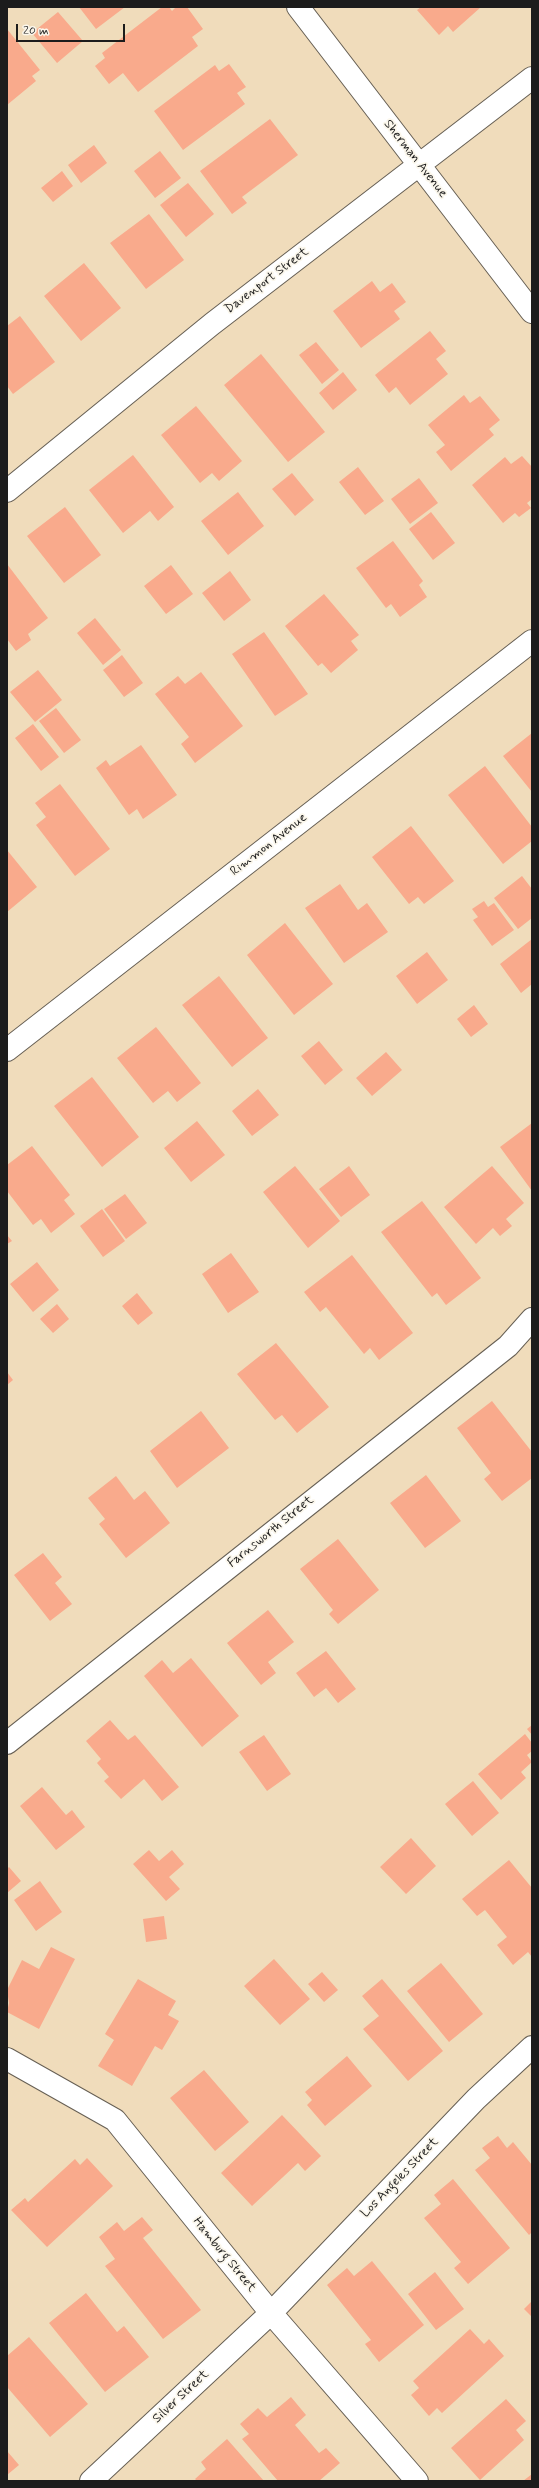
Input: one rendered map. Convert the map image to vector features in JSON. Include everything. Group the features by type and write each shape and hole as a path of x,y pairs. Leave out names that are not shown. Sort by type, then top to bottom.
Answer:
{"street":[{"name":"Sherman Avenue","path":"298,7 532,312"},
{"name":"Davenport Street","path":"7,491 212,324 532,78"},
{"name":"Rimmon Avenue","path":"7,1050 532,641"},
{"name":"Farnsworth Street","path":"7,1743 508,1346 532,1320"},
{"name":"Los Angeles Street","path":"271,2313 476,2099 532,2047"},
{"name":"Hamburg Street","path":"7,2060 115,2120 271,2313 417,2481"},
{"name":"Silver Street","path":"91,2481 271,2313"}],"building":[{"path":"79,7 125,7 96,29"},
{"path":"162,7 169,7 172,11 176,7 187,7 203,29 192,37 198,46 138,92 123,73 109,84 95,66 105,58 102,53"},
{"path":"421,7 481,7 453,32 448,26 439,35 417,10"},
{"path":"58,12 83,41 57,63 32,33"},
{"path":"7,29 40,70 32,76 36,81 7,105"},
{"path":"229,64 246,87 237,93 245,104 183,150 154,111 215,65 219,71"},
{"path":"270,119 298,155 242,197 247,203 232,214 200,171"},
{"path":"94,145 107,163 81,183 68,165"},
{"path":"160,151 181,178 155,198 134,171"},
{"path":"62,171 73,186 53,202 41,188"},
{"path":"188,183 214,214 186,237 160,205"},
{"path":"149,214 184,260 146,289 110,243"},
{"path":"84,263 121,308 81,341 44,296"},
{"path":"372,281 380,292 392,283 406,302 394,311 400,319 361,348 333,311"},
{"path":"20,316 55,362 13,394 7,386 7,326"},
{"path":"430,331 446,351 436,359 448,374 410,405 396,387 389,393 375,375"},
{"path":"316,342 339,370 322,384 299,355"},
{"path":"261,354 325,432 288,462 224,385"},
{"path":"343,372 357,390 333,410 319,393"},
{"path":"464,395 470,403 480,396 500,420 489,429 494,435 451,471 436,452 445,445 428,425"},
{"path":"196,406 242,461 219,481 212,473 200,483 161,435"},
{"path":"133,455 174,507 158,521 150,511 123,533 89,490"},
{"path":"522,456 532,467 532,499 527,503 531,508 519,517 515,513 503,523 472,485 505,457 511,464"},
{"path":"358,467 384,501 365,515 339,482"},
{"path":"292,473 314,500 295,516 272,489"},
{"path":"419,478 438,503 410,524 391,499"},
{"path":"238,492 264,526 228,555 201,521"},
{"path":"65,507 101,555 64,583 27,536"},
{"path":"431,512 455,543 433,560 409,529"},
{"path":"393,541 423,581 419,585 427,597 400,617 391,604 386,608 356,568"},
{"path":"7,564 48,618 28,634 31,640 16,651 7,639"},
{"path":"171,565 193,594 166,614 144,586"},
{"path":"230,571 251,600 224,621 202,593"},
{"path":"324,594 359,635 351,641 358,650 331,673 322,663 318,666 285,626"},
{"path":"95,618 121,650 103,665 77,633"},
{"path":"264,632 308,694 275,716 232,654"},
{"path":"122,655 143,683 124,697 103,670"},
{"path":"38,670 62,700 35,722 10,692"},
{"path":"201,672 243,726 195,763 181,744 189,737 155,694 178,676 185,684"},
{"path":"56,708 81,740 64,753 39,721"},
{"path":"33,724 59,757 41,771 15,738"},
{"path":"532,733 532,792 503,756"},
{"path":"141,745 177,795 143,819 137,809 129,815 96,768 106,760 110,766"},
{"path":"485,766 532,827 532,841 503,864 448,795"},
{"path":"60,784 110,849 75,876 36,825 46,817 35,803"},
{"path":"411,826 454,881 424,904 418,897 409,904 372,857"},
{"path":"7,850 37,887 7,912"},
{"path":"522,876 532,889 532,918 518,929 494,898"},
{"path":"340,884 358,910 367,903 388,932 344,963 305,908"},
{"path":"484,901 488,907 494,903 514,930 492,946 473,920 478,917 472,909"},
{"path":"285,923 333,984 294,1015 247,955"},
{"path":"532,939 532,984 521,993 500,964"},
{"path":"427,952 448,980 417,1004 396,976"},
{"path":"219,976 268,1038 232,1067 182,1005"},
{"path":"474,1005 488,1024 471,1037 457,1019"},
{"path":"156,1027 201,1083 177,1102 168,1091 153,1103 117,1058"},
{"path":"319,1041 343,1070 325,1085 301,1056"},
{"path":"386,1052 402,1070 372,1096 356,1078"},
{"path":"92,1077 139,1137 102,1167 54,1106"},
{"path":"258,1089 279,1115 252,1136 232,1111"},
{"path":"197,1121 225,1155 191,1182 164,1148"},
{"path":"532,1123 532,1191 500,1147"},
{"path":"32,1146 70,1195 64,1200 75,1214 51,1233 41,1219 33,1225 7,1191 7,1165"},
{"path":"295,1166 340,1221 308,1248 263,1192"},
{"path":"349,1166 370,1195 341,1217 319,1189"},
{"path":"492,1166 524,1203 506,1219 512,1226 500,1236 493,1228 476,1244 444,1207"},
{"path":"125,1194 147,1223 126,1239 104,1209"},
{"path":"422,1201 481,1278 446,1305 437,1293 432,1297 381,1232"},
{"path":"102,1209 125,1241 103,1257 80,1226"},
{"path":"7,1235 12,1241 7,1244"},
{"path":"231,1253 259,1292 228,1313 202,1274"},
{"path":"352,1255 413,1333 379,1360 370,1348 364,1354 326,1307 320,1312 304,1292"},
{"path":"37,1262 59,1290 33,1312 10,1284"},
{"path":"137,1293 153,1313 138,1325 122,1306"},
{"path":"57,1304 69,1319 53,1333 40,1319"},
{"path":"276,1343 329,1407 297,1433 282,1415 275,1420 237,1374"},
{"path":"7,1372 13,1380 7,1385"},
{"path":"492,1401 532,1452 532,1478 502,1501 484,1479 491,1473 457,1428"},
{"path":"201,1411 229,1448 177,1488 150,1451"},
{"path":"426,1475 461,1521 425,1548 390,1503"},
{"path":"116,1476 134,1500 145,1491 170,1523 126,1558 99,1524 105,1519 88,1498"},
{"path":"338,1539 379,1590 338,1624 329,1614 333,1610 300,1569"},
{"path":"43,1553 62,1577 55,1583 72,1604 50,1621 14,1575"},
{"path":"268,1610 294,1642 268,1662 276,1673 261,1685 227,1643"},
{"path":"326,1651 356,1689 338,1703 326,1688 314,1697 296,1673"},
{"path":"191,1658 239,1716 202,1747 144,1676 162,1660 173,1673"},
{"path":"110,1720 128,1740 135,1735 179,1787 162,1801 144,1779 121,1799 104,1781 109,1777 97,1763 101,1759 86,1741"},
{"path":"532,1725 532,1735 527,1729"},
{"path":"525,1734 532,1743 532,1751 527,1755 532,1762 521,1772 526,1778 501,1800 478,1774"},
{"path":"264,1735 291,1774 267,1791 239,1752"},
{"path":"473,1781 499,1813 472,1836 445,1804"},
{"path":"42,1787 66,1815 72,1810 85,1827 56,1850 20,1806"},
{"path":"411,1838 436,1866 406,1894 380,1867"},
{"path":"149,1850 159,1861 172,1850 184,1864 169,1877 180,1889 166,1901 133,1864"},
{"path":"509,1860 532,1888 532,1957 528,1952 513,1965 497,1945 507,1937 485,1910 477,1916 462,1899"},
{"path":"9,1867 21,1881 7,1893 7,1869"},
{"path":"40,1881 62,1912 36,1931 14,1900"},
{"path":"164,1916 167,1939 146,1942 143,1919"},
{"path":"51,1947 75,1959 39,2029 7,2012 9,2003 7,1990 22,1960 39,1969"},
{"path":"274,1959 310,1999 280,2025 244,1986"},
{"path":"441,1963 483,2014 449,2042 407,1991"},
{"path":"322,1972 338,1990 324,2002 308,1984"},
{"path":"138,1979 176,2001 168,2015 179,2021 162,2050 155,2046 132,2086 98,2066 114,2040 105,2034"},
{"path":"382,1979 443,2051 408,2081 363,2029 379,2016 362,1996"},
{"path":"347,2056 372,2086 325,2126 307,2105 312,2100 305,2092"},
{"path":"204,2070 249,2122 215,2151 170,2098"},
{"path":"282,2115 321,2156 305,2171 298,2163 252,2206 221,2173"},
{"path":"498,2136 507,2148 513,2142 532,2165 532,2232 529,2235 475,2170 490,2158 482,2148"},
{"path":"87,2158 113,2186 47,2247 11,2210 25,2198 28,2202 75,2159 80,2165"},
{"path":"453,2179 510,2248 468,2284 454,2268 461,2262 424,2218 441,2204 434,2195"},
{"path":"142,2217 153,2230 143,2238 201,2310 163,2339 105,2266 115,2259 99,2237 117,2222 124,2231"},
{"path":"372,2261 424,2325 379,2362 365,2344 371,2340 327,2285 347,2268 354,2276"},
{"path":"435,2272 464,2309 436,2330 408,2294"},
{"path":"86,2293 117,2332 124,2326 149,2357 105,2392 49,2323"},
{"path":"532,2301 532,2317 524,2309"},
{"path":"470,2329 484,2344 489,2339 504,2356 442,2413 437,2408 429,2416 411,2395 419,2388 413,2381"},
{"path":"29,2337 88,2404 50,2437 7,2387 7,2356"},
{"path":"291,2397 306,2415 295,2425 319,2453 326,2448 340,2463 319,2481 278,2481 242,2439 249,2434 240,2424 258,2408 267,2417"},
{"path":"506,2399 526,2421 516,2430 524,2440 480,2480 451,2448"},
{"path":"227,2439 264,2481 197,2481 195,2479 206,2469 201,2462"},
{"path":"7,2451 19,2465 7,2475"},
{"path":"532,2474 532,2481 523,2481"}]}
